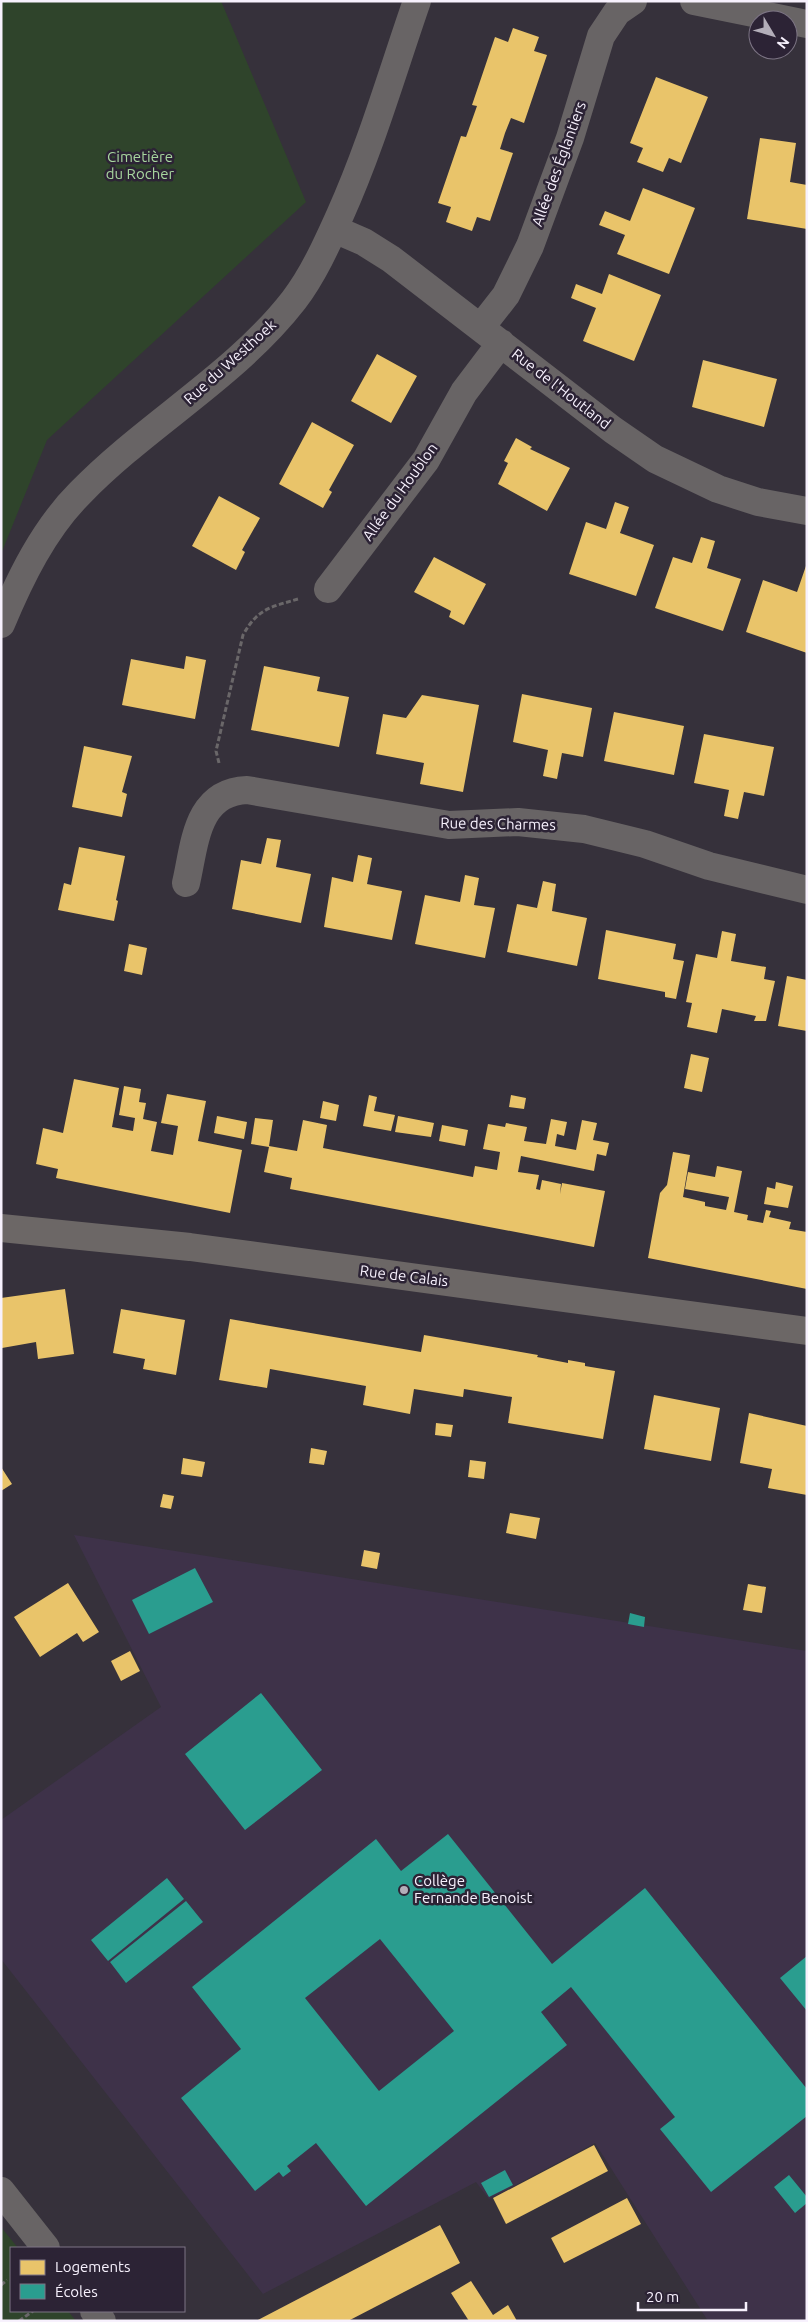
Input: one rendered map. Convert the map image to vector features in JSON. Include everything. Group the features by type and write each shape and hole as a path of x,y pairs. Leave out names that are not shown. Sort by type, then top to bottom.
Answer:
{"street":[{"name":"Rue du Westhoek","path":"1,624 34,556 62,513 99,474 264,334 295,298 334,229 365,153 417,1"},
{"name":"Allée des Églantiers","path":"491,335 506,295 530,246 570,138 601,36 617,12 633,1"},
{"path":"694,1 807,24"},
{"name":"Rue de l'Houtland","path":"334,229 377,249 613,430 674,469 739,496 807,511"},
{"name":"Allée du Houblon","path":"328,589 426,460 464,392 491,335"},
{"name":"Rue des Charmes","path":"225,793 238,790 260,791 449,825 518,822 584,829 645,844 709,866 807,890"},
{"path":"186,883 200,822 206,810 225,793"},
{"name":"Rue de Calais","path":"1,1228 190,1248 752,1322 807,1331"},
{"path":"1,2191 45,2247"}],"path":[{"path":"225,793 216,751 243,634 251,620 271,606 328,589"},
{"path":"1,2285 7,2280"},
{"path":"19,2321 32,2312"}],"shaded area":[{"name":"Collège Fernande Benoist","path":"74,1535 807,1651 807,2321 708,2321 595,2143 489,2199 476,2182 263,2294 1,1959 1,1820 161,1707"}],"green space":[{"name":"Cimetière du Rocher","path":"1,1 221,1 306,202 47,440 1,554"},
{"path":"1,2227 17,2247 10,2247 10,2312 69,2312 76,2321 1,2321"}],"building: Logements":[{"path":"513,28 539,37 534,51 547,55 524,123 511,118 505,133 500,149 513,153 490,221 477,217 472,231 446,222 451,207 438,203 461,136 466,137 477,106 472,105 495,37 508,42"},
{"path":"656,77 708,97 681,163 669,158 663,172 637,162 643,148 630,143"},
{"path":"760,138 796,143 790,182 807,185 807,229 747,219"},
{"path":"643,188 695,208 669,274 617,254 625,235 599,225 605,211 630,221"},
{"path":"609,274 661,295 634,361 583,341 596,308 571,298 576,284 602,294"},
{"path":"377,354 417,376 391,423 351,401"},
{"path":"703,360 777,379 764,427 692,407"},
{"path":"312,422 354,445 329,490 332,492 323,508 279,484"},
{"path":"516,438 532,447 530,449 570,468 547,511 498,484 508,463 504,461"},
{"path":"219,496 260,518 242,550 245,552 236,570 192,546"},
{"path":"615,502 629,507 620,533 654,545 636,596 569,574 586,522 606,529"},
{"path":"701,537 715,541 707,568 741,579 723,631 655,608 673,557 692,563"},
{"path":"434,557 486,584 464,625 449,617 451,611 414,592"},
{"path":"807,563 807,653 746,632 763,580 797,592"},
{"path":"186,656 206,660 195,719 122,705 131,659 184,669"},
{"path":"264,666 320,677 317,691 349,697 339,747 251,730"},
{"path":"522,694 592,708 583,757 562,753 557,779 543,776 548,750 513,742"},
{"path":"422,695 479,705 463,792 420,784 424,763 376,754 383,714 406,718"},
{"path":"614,712 684,726 674,775 604,761"},
{"path":"704,734 774,747 764,796 744,792 738,819 724,816 729,790 694,783"},
{"path":"84,746 132,756 122,792 127,794 122,817 72,807"},
{"path":"267,838 281,840 276,867 311,874 301,923 232,909 241,860 261,864"},
{"path":"79,847 125,856 116,900 118,901 114,921 58,910 64,883 71,885"},
{"path":"358,855 372,858 367,884 402,891 392,940 324,927 332,877 353,882"},
{"path":"465,875 479,878 474,905 495,908 485,958 415,944 425,895 460,902"},
{"path":"543,881 556,884 552,911 587,918 577,966 507,952 517,904 537,908"},
{"path":"606,930 676,944 673,959 684,961 676,999 665,997 665,992 598,979"},
{"path":"722,931 736,934 731,961 766,967 764,979 775,981 766,1021 754,1021 756,1016 722,1009 717,1033 687,1027 692,1003 686,1002 696,954 717,958"},
{"path":"129,944 147,948 142,975 124,971"},
{"path":"787,976 807,980 807,1031 778,1026"},
{"path":"691,1054 709,1058 702,1092 684,1088"},
{"path":"74,1079 119,1088 112,1127 133,1131 135,1118 119,1115 124,1086 141,1089 139,1102 146,1103 143,1119 157,1122 151,1151 173,1155 178,1126 161,1123 167,1094 206,1101 198,1141 242,1150 230,1213 56,1178 58,1169 36,1164 43,1128 63,1133"},
{"path":"369,1095 377,1097 374,1111 395,1115 391,1131 363,1126"},
{"path":"511,1095 526,1098 524,1109 509,1107"},
{"path":"323,1101 339,1105 336,1121 320,1118"},
{"path":"217,1116 247,1122 244,1139 214,1133"},
{"path":"398,1116 434,1123 431,1137 395,1132"},
{"path":"255,1118 273,1120 269,1146 297,1151 303,1120 327,1125 323,1148 473,1177 475,1166 497,1170 500,1152 483,1149 488,1124 505,1127 506,1123 527,1127 524,1141 546,1144 551,1119 567,1122 564,1136 557,1134 555,1146 576,1150 582,1120 597,1123 593,1140 609,1143 606,1156 597,1154 594,1171 521,1156 518,1172 539,1175 536,1189 540,1190 542,1180 561,1184 560,1194 562,1183 605,1191 594,1247 290,1189 292,1178 264,1172 269,1147 251,1144"},
{"path":"442,1125 468,1130 465,1146 439,1141"},
{"path":"673,1152 690,1155 683,1197 705,1202 705,1206 726,1210 729,1197 685,1189 688,1172 715,1177 717,1166 742,1171 734,1212 748,1215 747,1220 763,1223 766,1210 771,1211 769,1217 791,1222 789,1229 807,1232 807,1289 648,1258 660,1193 667,1185"},
{"path":"776,1182 793,1186 788,1208 764,1204 767,1187 775,1189"},
{"path":"65,1289 74,1354 38,1359 36,1342 2,1348 1,1298"},
{"path":"121,1309 185,1320 176,1375 143,1369 145,1359 113,1353"},
{"path":"230,1319 421,1352 424,1335 538,1355 537,1357 568,1363 568,1360 585,1363 585,1366 615,1371 603,1439 508,1423 512,1397 464,1389 463,1397 414,1389 410,1414 363,1405 366,1386 270,1369 267,1388 219,1380"},
{"path":"654,1395 720,1408 711,1461 644,1449"},
{"path":"749,1413 807,1426 807,1495 768,1488 772,1469 740,1463"},
{"path":"436,1423 453,1425 451,1437 435,1435"},
{"path":"311,1448 327,1451 324,1465 309,1463"},
{"path":"183,1458 205,1462 202,1477 181,1474"},
{"path":"470,1460 486,1462 484,1479 468,1477"},
{"path":"1,1467 12,1484 1,1491"},
{"path":"163,1494 174,1496 171,1509 160,1507"},
{"path":"510,1513 540,1518 536,1539 506,1533"},
{"path":"364,1550 380,1553 377,1569 361,1566"},
{"path":"68,1583 99,1632 83,1642 77,1633 40,1657 14,1617"},
{"path":"748,1584 766,1587 762,1613 743,1610"},
{"path":"130,1651 140,1671 121,1681 111,1661"},
{"path":"594,2145 608,2171 506,2224 493,2198"},
{"path":"627,2198 641,2224 564,2263 551,2238"},
{"path":"440,2225 460,2263 348,2321 256,2321"},
{"path":"471,2281 493,2315 508,2305 517,2321 469,2321 451,2293"}],"building: Écoles":[{"path":"195,1568 213,1602 149,1634 132,1600"},
{"path":"630,1613 645,1617 644,1627 628,1624"},
{"path":"261,1693 322,1770 245,1830 185,1754"},
{"path":"448,1834 552,1964 645,1888 807,2089 807,2116 711,2192 660,2129 675,2117 571,1987 541,2012 567,2045 366,2206 316,2143 287,2166 291,2171 283,2177 279,2172 255,2191 181,2098 241,2049 192,1987 376,1839 401,1871","holes":["380,1939 454,2031 379,2091 305,1998"]},
{"path":"167,1878 184,1899 108,1961 91,1940"},
{"path":"186,1901 203,1922 126,1983 110,1962"},
{"path":"807,1956 807,2011 780,1978"},
{"path":"505,2170 513,2185 489,2197 481,2183"},
{"path":"789,2175 807,2197 807,2203 795,2213 774,2187"}],"place":[{"name":"Collège Fernande Benoist","path":"404,1890"}]}
